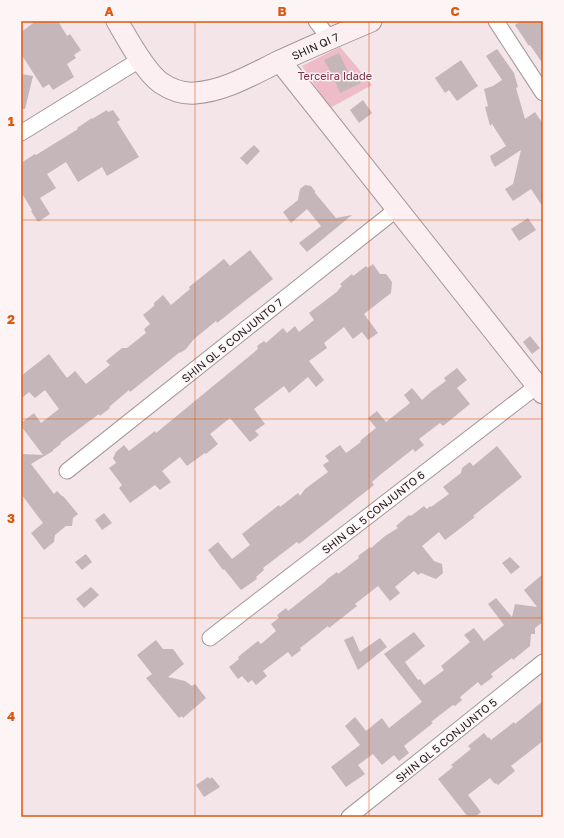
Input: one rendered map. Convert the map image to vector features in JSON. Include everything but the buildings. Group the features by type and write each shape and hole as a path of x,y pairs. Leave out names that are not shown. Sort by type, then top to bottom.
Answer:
{"street":[{"name":"SHIN QI 7","path":"117,21 151,74 159,82 176,90 193,93 216,89 240,80 371,21"},
{"path":"316,21 330,39"},
{"path":"496,21 543,93"},
{"path":"21,133 141,59"},
{"path":"280,61 540,389"},
{"name":"SHIN QL 5 CONJUNTO 7","path":"68,471 397,209"},
{"name":"SHIN QL 5 CONJUNTO 6","path":"210,638 540,389"},
{"name":"SHIN QL 5 CONJUNTO 5","path":"349,817 543,662"}],"green space":[{"name":"Terceira Idade","path":"340,47 372,85 330,108 302,66"}]}
